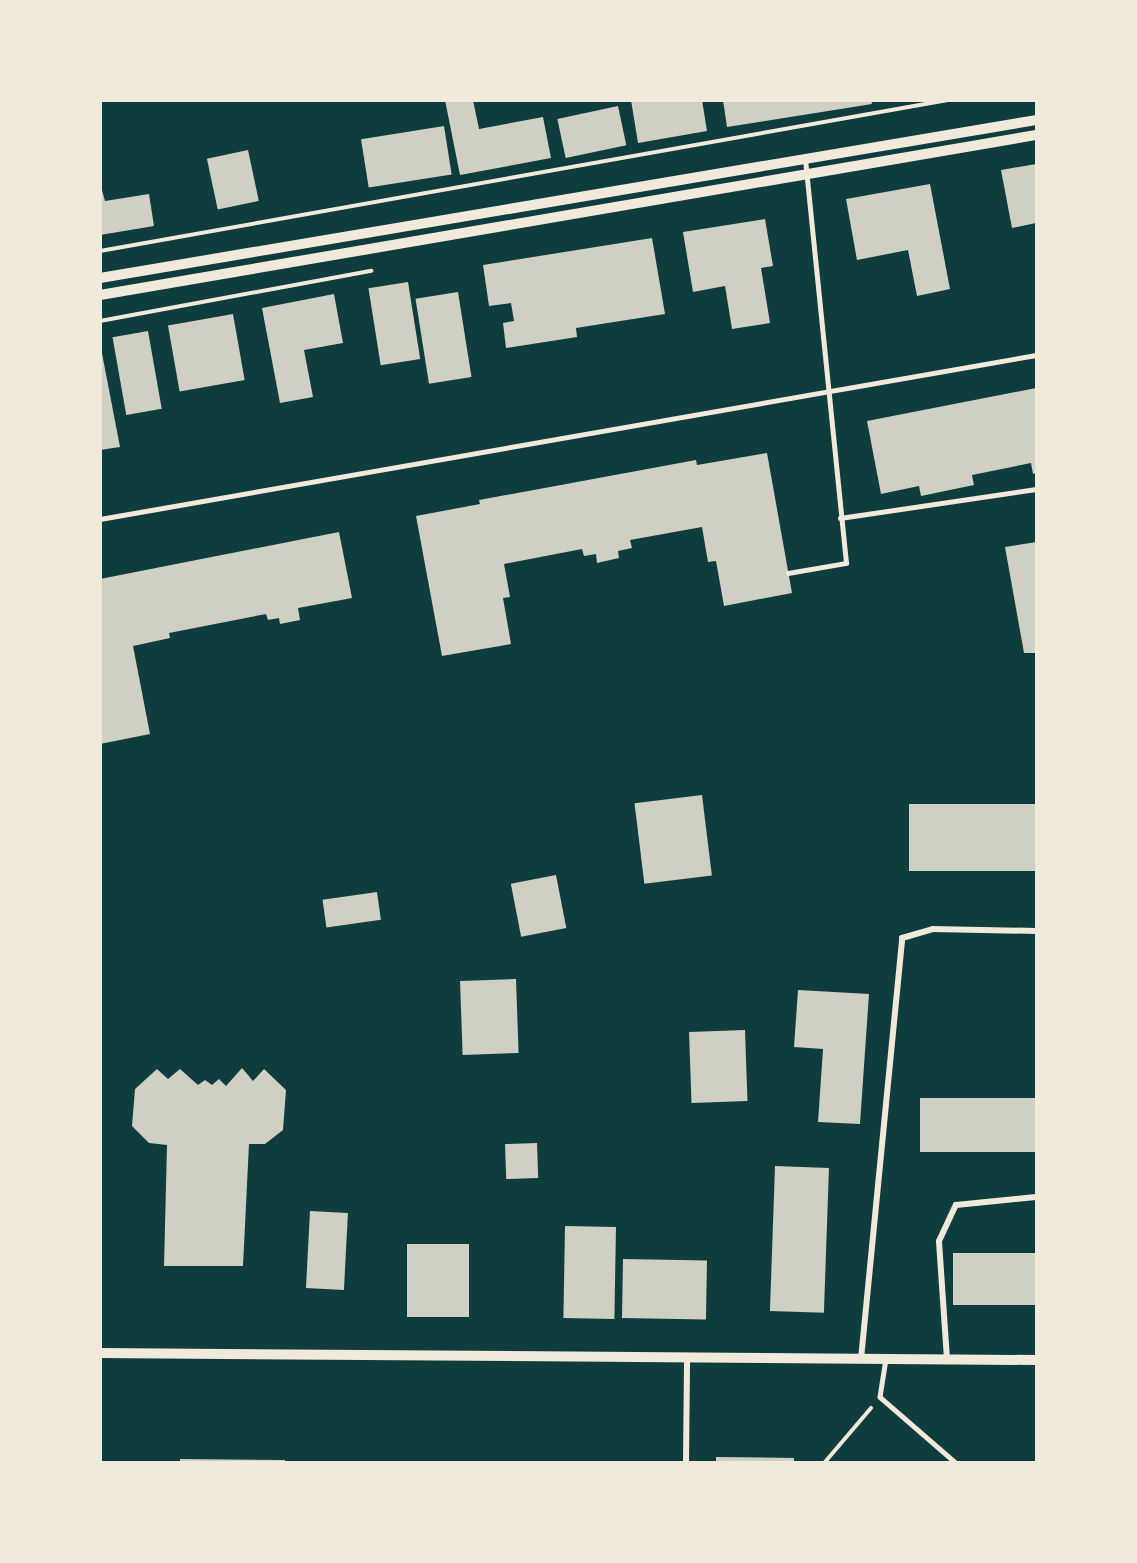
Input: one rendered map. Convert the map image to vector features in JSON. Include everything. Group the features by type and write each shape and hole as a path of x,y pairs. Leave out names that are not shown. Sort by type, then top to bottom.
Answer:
{"street":[{"path":"100,278 1036,120"},
{"path":"100,295 1036,135"},
{"path":"861,1359 902,938 933,929 1036,931"},
{"path":"947,1359 939,1241 956,1205 1036,1197"},
{"path":"100,1353 1036,1360"},
{"path":"686,1462 687,1358"}],"lane":[{"path":"788,573 846,563 809,175 804,158"},
{"path":"100,519 1036,355"},
{"path":"840,518 1036,489"},
{"path":"886,1359 880,1397 955,1462"}],"path":[{"path":"100,251 948,100"},
{"path":"825,1462 880,1397"}],"building":[{"path":"445,100 473,100 479,129 543,117 551,158 460,175"},
{"path":"631,100 702,100 707,131 638,143"},
{"path":"723,100 871,100 872,104 727,127"},
{"path":"618,106 626,145 566,158 557,119"},
{"path":"444,126 452,174 369,188 361,139"},
{"path":"248,150 259,201 218,210 207,159"},
{"path":"1036,164 1036,223 1012,228 1001,170"},
{"path":"100,183 105,201 149,194 154,226 100,235"},
{"path":"930,184 950,289 917,296 908,250 857,260 846,199"},
{"path":"765,219 773,266 761,268 770,323 732,329 725,286 693,292 683,232"},
{"path":"652,238 665,314 576,328 577,337 506,348 503,323 514,321 511,303 489,306 483,265"},
{"path":"408,282 420,359 381,365 368,288"},
{"path":"458,292 471,377 429,384 416,299"},
{"path":"334,294 343,343 304,350 313,397 280,403 262,308"},
{"path":"233,314 245,380 180,391 168,325"},
{"path":"148,331 162,409 126,415 113,337"},
{"path":"100,343 120,447 100,450"},
{"path":"1036,388 1036,473 1033,474 1031,463 972,475 974,485 921,496 919,486 881,494 867,421"},
{"path":"767,453 792,593 724,606 716,561 708,562 702,527 630,540 632,548 618,551 619,558 597,563 596,554 584,556 582,549 504,564 510,597 503,598 511,644 442,656 416,516 480,504 479,500 696,460 697,465"},
{"path":"339,532 352,598 298,608 300,620 280,624 279,618 268,620 266,614 169,633 170,638 133,646 150,734 100,744 100,579"},
{"path":"1036,542 1036,653 1024,653 1005,547"},
{"path":"702,795 712,875 644,884 635,803"},
{"path":"909,804 1036,804 1036,871 909,871"},
{"path":"556,875 566,928 521,937 511,884"},
{"path":"377,892 381,920 326,927 323,900"},
{"path":"516,979 519,1053 463,1055 460,981"},
{"path":"798,990 869,994 860,1124 818,1122 823,1049 794,1047"},
{"path":"745,1030 747,1101 692,1103 689,1032"},
{"path":"242,1068 253,1081 264,1069 286,1090 283,1130 265,1144 249,1144 243,1266 164,1266 167,1145 149,1143 132,1126 135,1089 157,1069 168,1079 180,1069 198,1085 205,1080 212,1085 219,1079 226,1086"},
{"path":"920,1098 1036,1098 1036,1152 920,1152"},
{"path":"537,1143 538,1178 506,1179 505,1144"},
{"path":"775,1166 829,1168 824,1313 770,1311"},
{"path":"310,1211 348,1213 344,1290 306,1288"},
{"path":"565,1226 616,1227 614,1319 563,1318"},
{"path":"407,1244 469,1244 469,1317 407,1317"},
{"path":"953,1253 1036,1253 1036,1305 953,1305"},
{"path":"623,1259 707,1260 706,1319 622,1318"},
{"path":"716,1457 794,1458 794,1462 716,1462"},
{"path":"180,1459 285,1460 285,1462 180,1462"}]}
